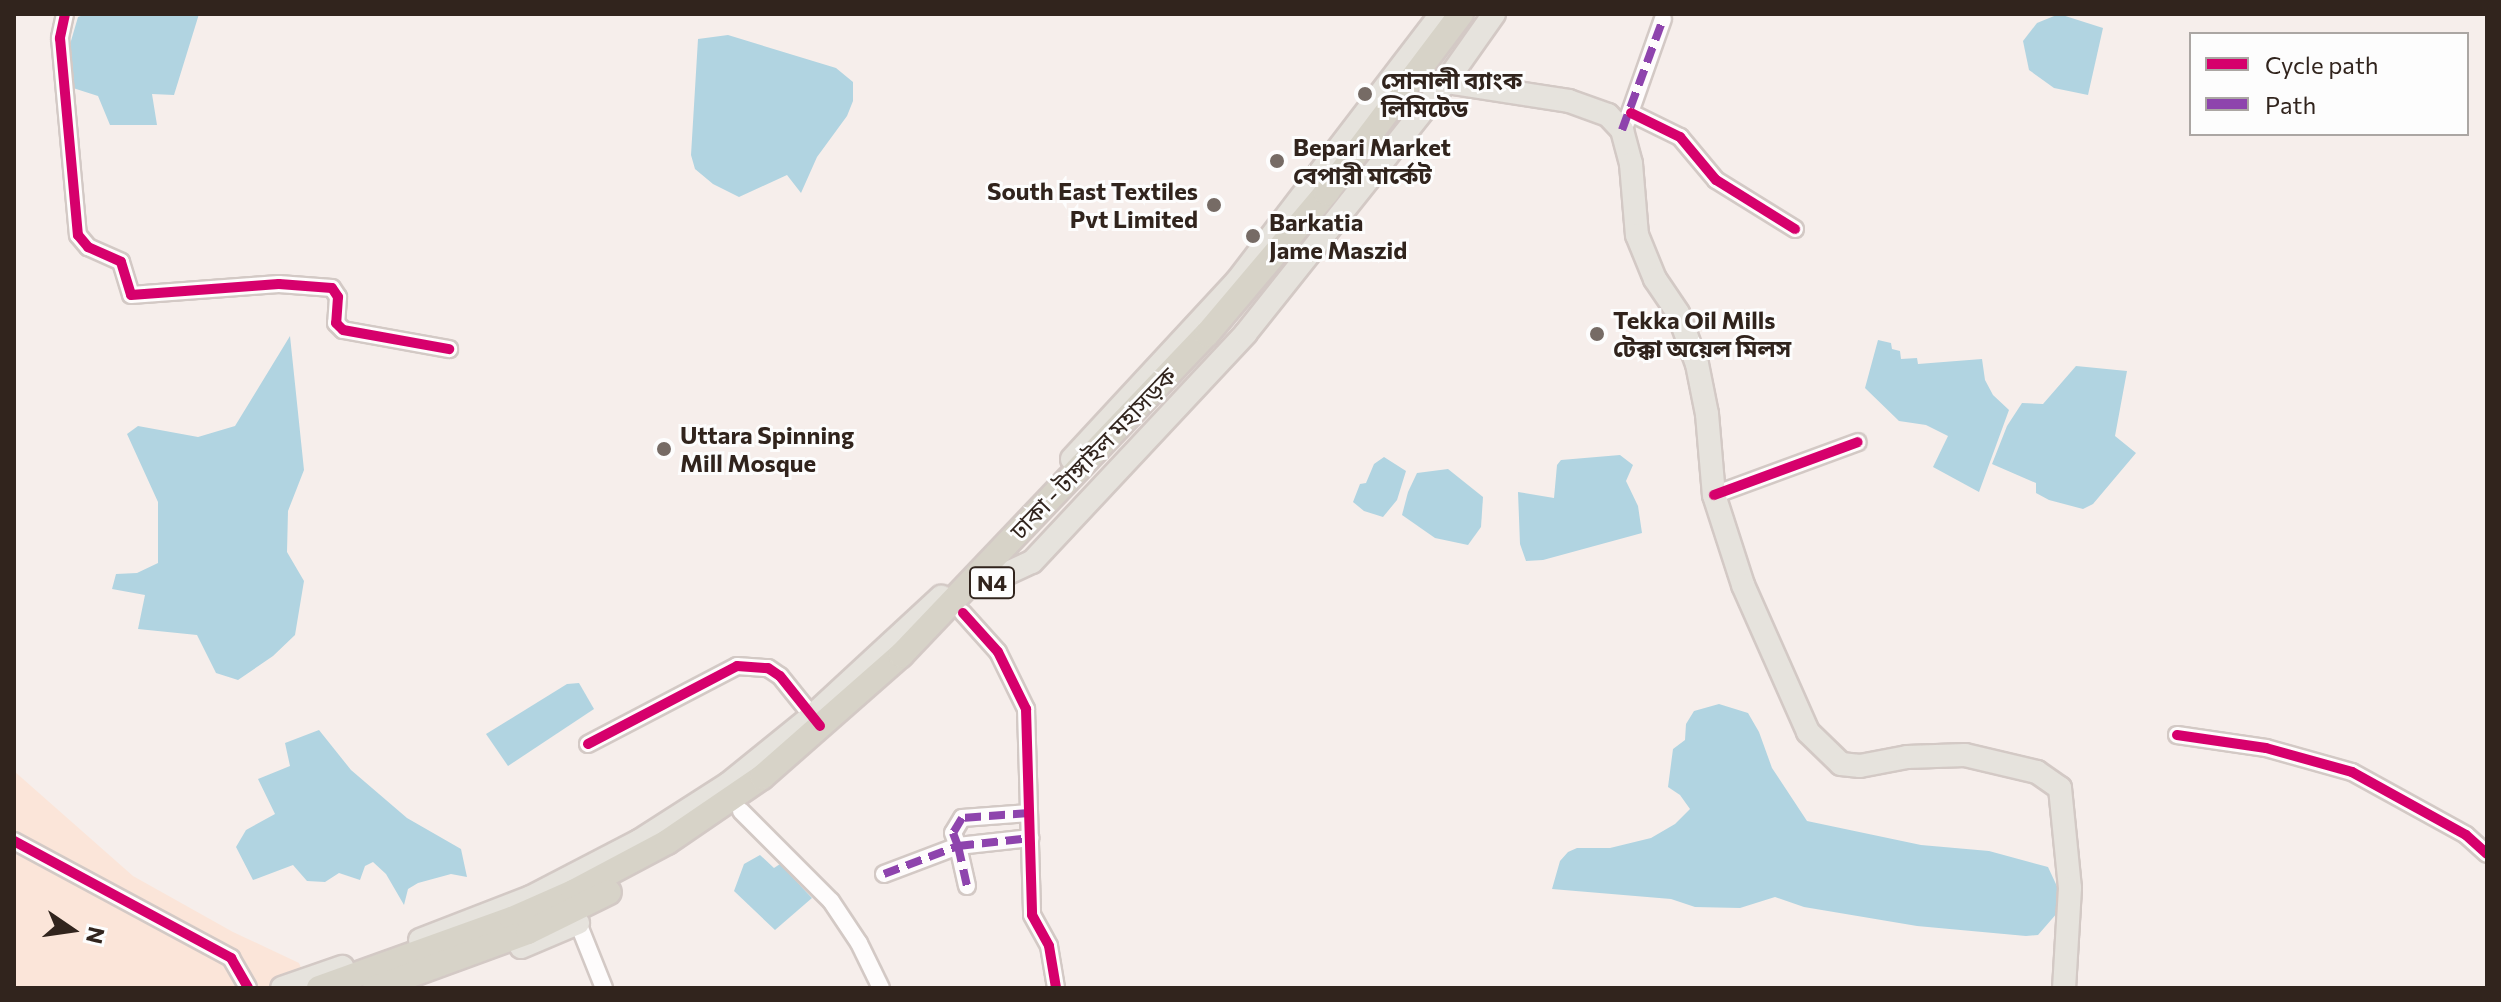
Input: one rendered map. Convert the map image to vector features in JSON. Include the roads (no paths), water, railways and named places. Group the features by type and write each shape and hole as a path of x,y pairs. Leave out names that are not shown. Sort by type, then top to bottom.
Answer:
{"highway":[{"name":"ঢাকা - টাঙ্গাইল মহাসড়ক","path":"319,988 512,919 619,869 729,801 816,721 901,655 1217,322 1326,193 1461,14"},
{"name":"ঢাকা - টাঙ্গাইল মহাসড়ক","path":"375,988 575,917 741,811 910,666 963,613 992,562 1214,345 1333,203 1476,14"}],"main road":[{"path":"992,562 1237,281 1441,14"},
{"path":"992,562 1032,562 1246,333 1446,82 1494,14"},
{"path":"1446,82 1569,101 1627,122 1637,235 1655,279 1678,313 1697,364 1707,414 1714,495 1743,585 1808,732 1827,754 1841,764 1860,766 1907,757 1965,755 2037,772 2060,788 2070,888 2064,988"},
{"path":"282,988 531,897 639,841 728,784 816,721"},
{"path":"407,988 575,917"}],"street":[{"path":"65,14 60,38 78,235 88,247 121,262 131,295 279,284 332,288 338,297 336,323 343,330 449,349"},
{"path":"1663,19 1627,122 1680,137 1716,180 1795,229"},
{"path":"1714,495 1858,442"},
{"path":"963,613 998,652 1026,709 1032,915 1049,946 1056,988"},
{"path":"588,744 737,666 768,668 792,687 816,721"},
{"path":"2177,735 2266,748 2352,772 2466,835 2487,854"},
{"path":"741,811 831,901 859,943 881,988"},
{"path":"967,886 953,833 962,818 1029,813"},
{"path":"884,874 958,846 1031,838"},
{"path":"14,841 231,958 248,988"},
{"path":"575,917 604,988"}],"water":[{"path":"86,14 199,14 174,95 152,94 157,125 110,125 98,96 73,88 66,58 78,17"},
{"path":"2059,14 2103,28 2088,95 2054,88 2029,70 2023,41 2037,23"},
{"path":"728,35 836,68 853,82 853,101 847,116 817,157 801,193 787,175 739,197 713,184 695,169 691,155 698,39"},
{"path":"290,336 304,470 288,511 287,552 304,581 295,635 273,656 238,680 216,673 197,635 138,629 145,595 112,589 116,574 137,573 158,563 158,502 127,434 138,426 198,437 235,426"},
{"path":"1878,340 1891,343 1892,349 1900,351 1901,359 1917,358 1918,364 1982,359 1985,380 1993,395 2009,410 1979,492 1933,467 1948,436 1926,425 1899,421 1865,388"},
{"path":"2076,366 2127,371 2115,436 2136,453 2093,504 2083,509 2049,500 2036,493 2036,483 1992,464 2007,426 2022,403 2043,404"},
{"path":"1620,455 1633,465 1626,481 1638,506 1642,533 1543,560 1526,561 1520,544 1518,492 1554,498 1557,465 1561,460"},
{"path":"1384,457 1406,471 1397,500 1383,517 1364,511 1353,502 1360,484 1366,483 1374,464"},
{"path":"1448,469 1483,497 1481,527 1468,545 1435,538 1402,515 1417,473"},
{"path":"579,683 594,709 508,766 486,734 567,684"},
{"path":"1719,704 1748,713 1759,732 1772,768 1807,821 1921,845 1989,851 2048,867 2062,897 2058,912 2038,935 2026,936 1917,926 1804,907 1775,897 1740,908 1695,907 1671,899 1552,889 1560,861 1568,852 1577,848 1610,848 1651,838 1675,824 1690,809 1680,795 1668,787 1673,749 1685,740 1686,724 1694,711"},
{"path":"319,730 351,770 407,818 461,849 467,877 451,874 418,883 408,889 404,905 386,874 373,862 365,866 360,880 339,873 325,882 307,881 293,865 253,880 236,847 246,830 275,814 258,779 290,766 285,743"},
{"path":"760,855 774,868 780,864 812,898 775,930 734,891 744,864"}],"place":[{"name":"সোনালী ব্যাংক লিমিটেড","path":"1365,94"},
{"name":"Bepari Market বেপারী মার্কেট","path":"1277,161"},
{"name":"South East Textiles Pvt Limited","path":"1214,205"},
{"name":"Barkatia Jame Maszid","path":"1253,236"},
{"name":"Tekka Oil Mills টেক্কা অয়েল মিলস","path":"1597,334"},
{"name":"Uttara Spinning Mill Mosque","path":"664,449"}]}
